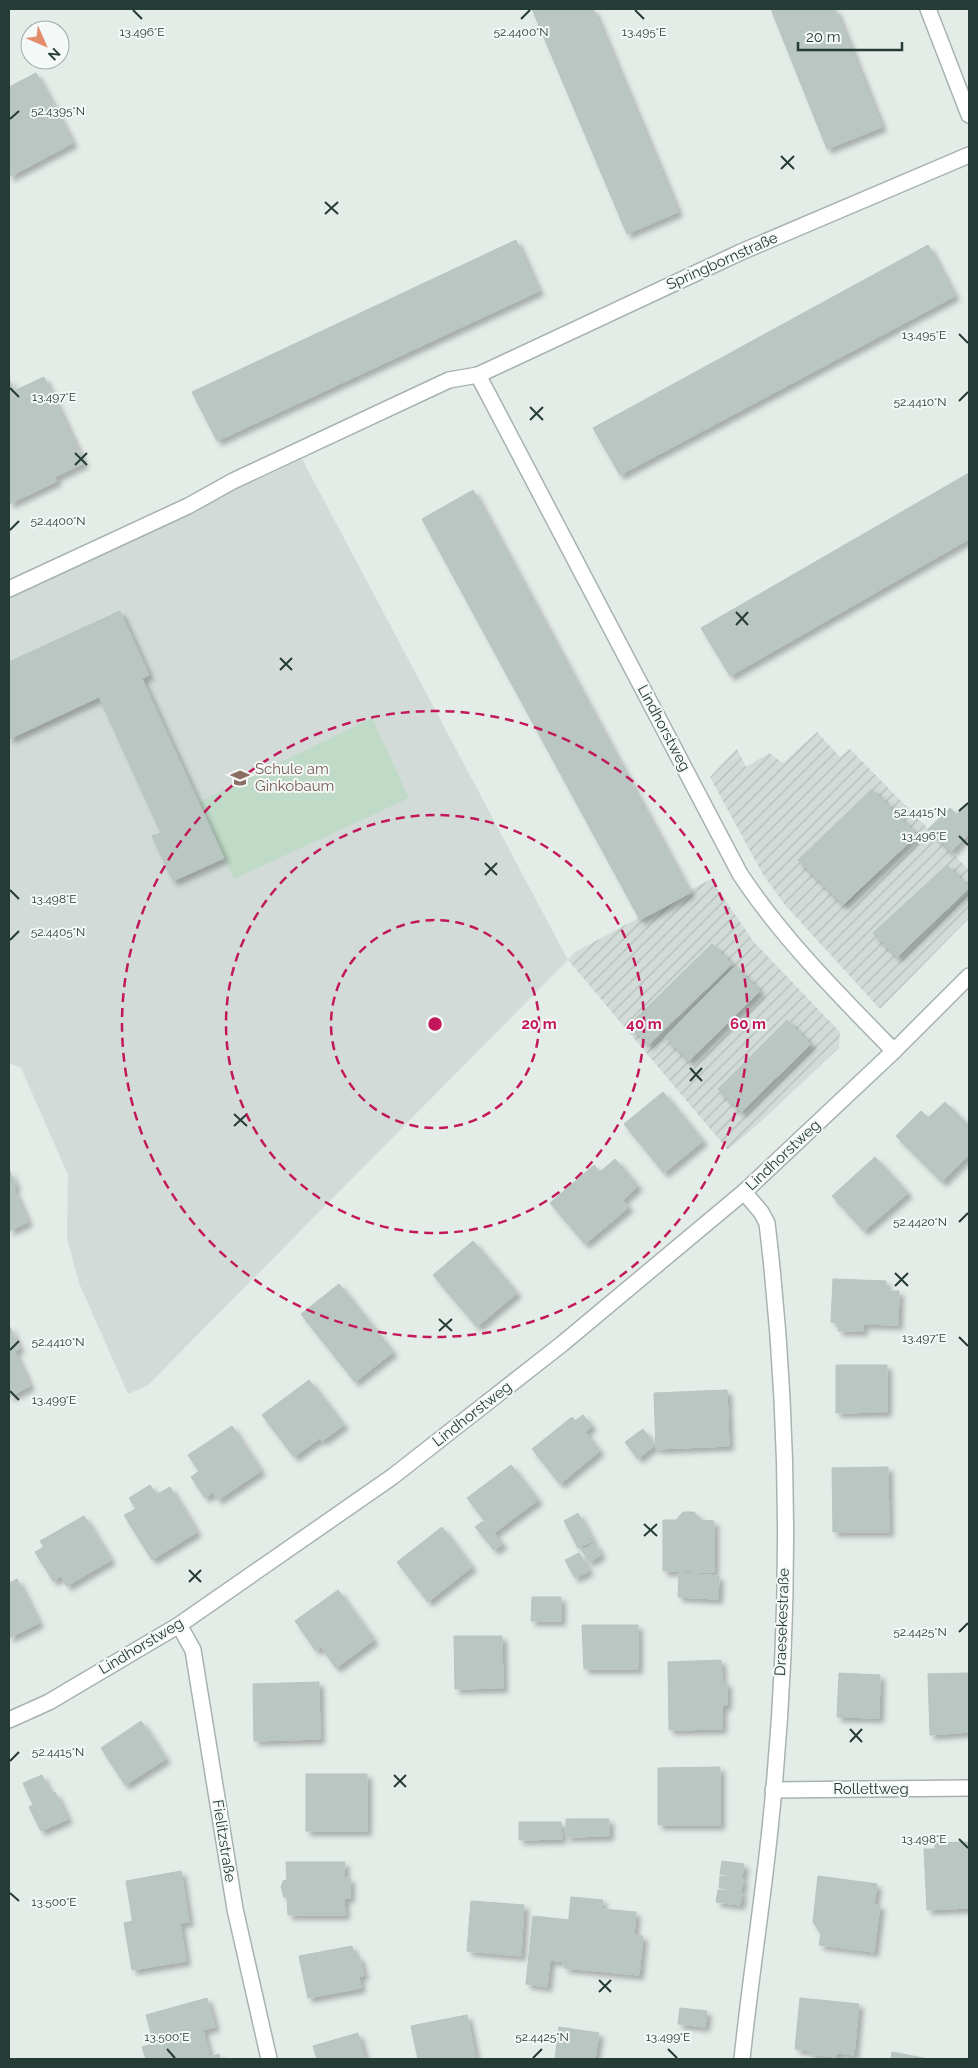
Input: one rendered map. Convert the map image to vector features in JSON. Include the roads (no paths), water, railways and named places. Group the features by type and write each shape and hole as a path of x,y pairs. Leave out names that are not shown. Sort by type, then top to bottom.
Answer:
{"street":[{"path":"928,9 969,115"},
{"name":"Springbornstraße","path":"9,589 188,506 233,481 449,380 478,375 741,252 903,181 969,155"},
{"name":"Lindhorstweg","path":"478,375 740,874 761,906 813,967 894,1051"},
{"name":"Lindhorstweg","path":"9,1720 49,1702 178,1625 392,1477 562,1344 744,1192 894,1051 969,976"},
{"name":"Draesekestraße","path":"742,2059 773,1790 784,1588 785,1512 777,1324 767,1223 744,1192"},
{"name":"Fielitzstraße","path":"178,1625 193,1650 235,1909 268,2059"},
{"name":"Rollettweg","path":"773,1790 969,1788"}],"place":[{"name":"Schule am Ginkobaum","path":"240,778"}]}
